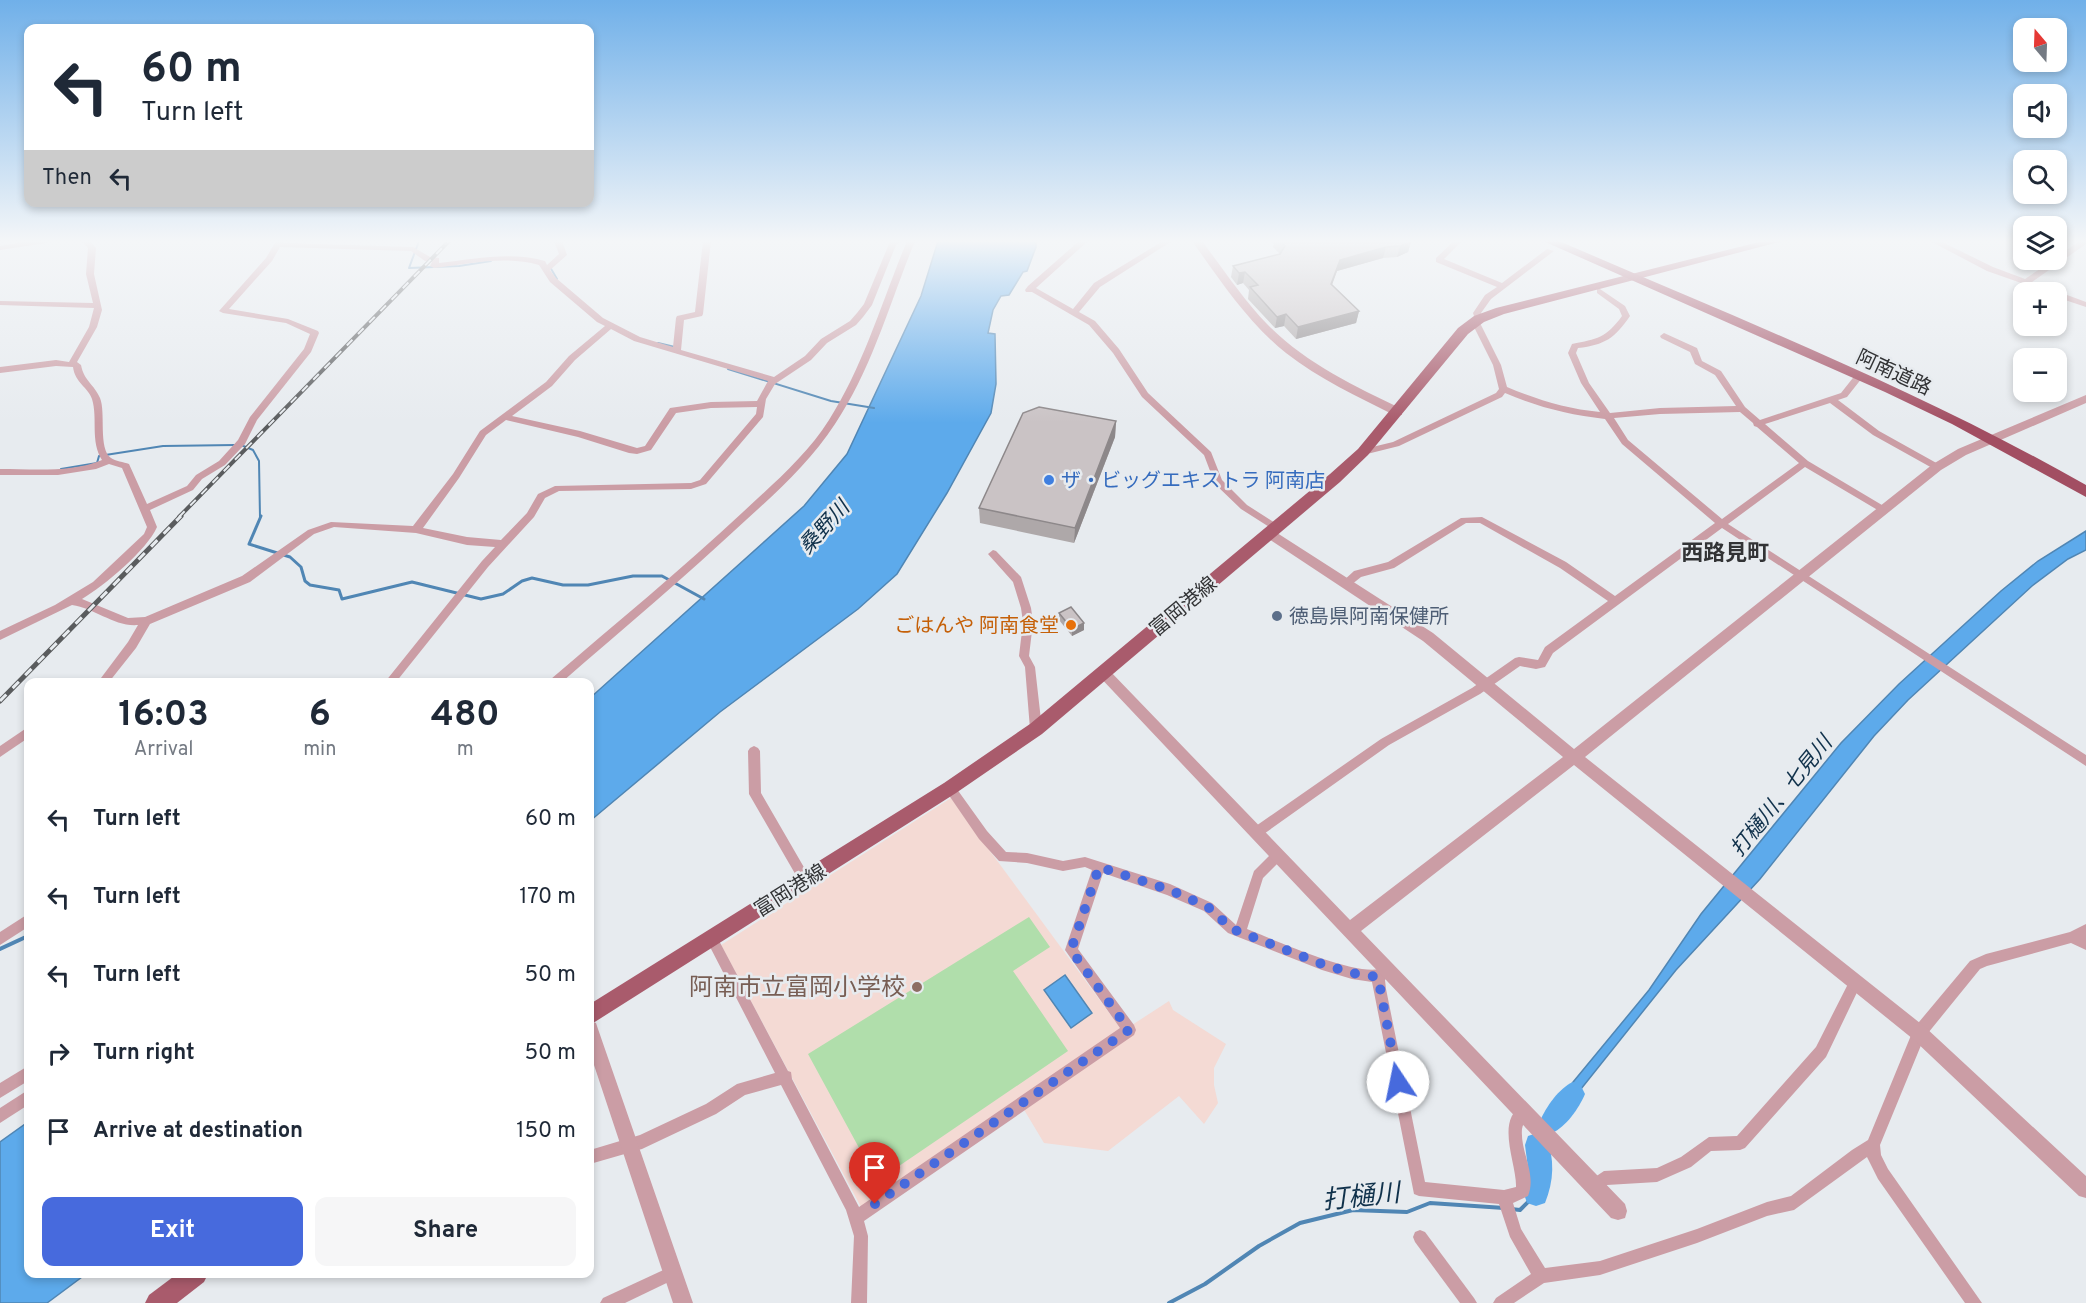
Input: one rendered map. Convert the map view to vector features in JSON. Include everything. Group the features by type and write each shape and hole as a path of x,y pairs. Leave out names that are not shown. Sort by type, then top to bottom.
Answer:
{"highway":[{"name":"阿南道路","path":"1695,302 1996,437 2086,492"},
{"name":"阿南道路","path":"1701,302 1858,366 2086,483"}],"main road":[{"path":"1477,320 1541,302"},
{"name":"富岡港線","path":"594,1013 950,788 1036,729 1274,531 1363,452 1463,331 1477,320"},
{"path":"157,1303 191,1278"}],"street":[{"path":"72,363 93,327 96,302"},
{"path":"146,508 190,488 199,477 222,463 242,442 253,419 315,338 315,333 288,321 223,311 233,302"},
{"path":"580,302 609,326 637,339 772,382"},
{"path":"677,351 680,318 699,314 700,302"},
{"path":"393,678 503,544 531,515 541,496 558,488 691,486 703,482 760,415 761,404 772,382 808,358 824,341 853,323 868,302"},
{"path":"560,678 677,578 781,481 813,447 832,423 853,386 888,302"},
{"path":"1053,302 1092,323 1104,335 1145,395 1208,454 1218,483 1244,507 1274,531 1428,637 1855,984 1919,1033 2086,1189"},
{"path":"1074,313 1083,302"},
{"path":"1246,302 1279,342 1332,378 1398,412"},
{"path":"1485,302 1477,313 1477,320 1497,365 1503,389"},
{"path":"1615,302 1623,308 1626,316 1615,333 1602,343 1575,346 1572,353 1585,383 1633,451 1722,524 2086,761"},
{"path":"0,303 97,306"},
{"path":"416,530 456,476 483,433 549,384 572,358 609,326"},
{"path":"1664,336 1694,350 1698,362 1718,373 1742,409 1805,463 1884,510"},
{"path":"0,370 31,365 72,363 77,365 81,381 96,398 102,449 108,461"},
{"path":"1757,424 1844,395 1859,376"},
{"path":"1503,389 1567,412 1608,416 1660,411 1742,409"},
{"path":"1363,452 1396,444 1433,428 1485,403 1503,389"},
{"path":"1350,930 1574,757 1937,467 1962,452 2086,399"},
{"path":"1832,400 1876,433 1937,467"},
{"path":"504,417 580,434 637,451 648,448 673,410 711,405 761,404"},
{"path":"0,472 80,470 108,461 126,466 146,508 152,527 148,536 113,572 72,601 0,636"},
{"path":"1257,832 1384,742 1486,684 1519,661 1541,664 1549,650 1805,463"},
{"path":"1347,582 1358,574 1391,566 1464,520 1473,518 1482,520 1563,565 1615,601"},
{"path":"72,601 85,603 127,622 146,621 246,579 324,526 416,530 467,541 503,544"},
{"path":"993,554 1017,580 1026,608 1028,622 1024,656 1030,667 1036,729"},
{"path":"106,678 132,645 146,621"},
{"path":"1103,673 1350,930 1383,973 1524,1113 1618,1211"},
{"path":"0,752 24,735"},
{"path":"754,751 756,794 805,880"},
{"path":"950,788 982,835 1003,857 1027,858 1063,866 1085,862 1170,890 1208,907 1232,929 1239,932 1352,973 1383,973"},
{"path":"1239,932 1258,875 1278,855"},
{"path":"856,1218 1129,1030 1071,950 1099,867"},
{"path":"0,939 24,923"},
{"path":"1974,1303 1883,1174 1874,1156 1873,1145 1919,1033 1975,965 2072,937 2086,930"},
{"path":"2072,937 2086,944"},
{"path":"712,939 786,1077 856,1218 861,1236 859,1303"},
{"path":"1383,973 1419,1189 1506,1206"},
{"path":"1594,1185 1604,1178 1657,1175 1686,1162 1709,1144 1740,1143 1821,1052 1855,984"},
{"path":"594,1041 682,1303"},
{"path":"0,1091 24,1076"},
{"path":"594,1156 642,1142 711,1109 742,1089 786,1077"},
{"path":"0,1116 24,1100"},
{"path":"1506,1206 1522,1191 1525,1181 1513,1130 1516,1119 1524,1113"},
{"path":"1501,1303 1541,1276 1600,1268 1697,1236 1767,1209 1794,1203 1873,1145"},
{"path":"1506,1206 1541,1276"},
{"path":"1420,1237 1469,1303"},
{"path":"608,1303 672,1273"}],"shaded area":[{"name":"阿南市立富岡小学校","path":"951,798 1121,1029 861,1207 721,945"},
{"path":"1169,1001 1173,1010 1226,1044 1214,1068 1214,1085 1218,1103 1204,1124 1179,1096 1108,1151 1044,1143 1023,1108 1132,1025"}],"green space":[{"path":"1029,917 1050,947 1013,971 1068,1051 877,1181 808,1054"}],"water":[{"name":"桑野川","path":"918,302 998,302 993,310 988,333 995,334 996,384 991,413 947,493 897,574 858,609 720,712 594,818 594,694 804,506 847,454"},
{"path":"2086,531 2086,550 2068,559 2032,586 1908,700 1874,736 1760,879 1676,970 1561,1114 1554,1114 1550,1110 1649,990 1701,914 1841,743 1899,684 2001,591 2038,561"},
{"path":"1065,975 1092,1013 1071,1028 1044,990"},
{"path":"24,1125 24,1278 81,1278 47,1303 0,1303 0,1142"}],"building":[{"path":"1263,302 1349,302 1359,311 1298,327 1286,314 1277,317"},
{"name":"ザ・ビッグエキストラ 阿南店","path":"1039,407 1116,421 1075,528 979,508 1023,413"},
{"path":"1071,607 1084,623 1072,629 1059,613"}],"waterway":[{"path":"658,343 675,347"},
{"path":"728,369 831,401 874,408"},
{"path":"61,469 97,463 99,456 163,446 235,445"},
{"path":"241,445 253,450 259,461 260,517"},
{"path":"261,516 249,544 290,557 301,567 305,581 310,585 339,590 342,599 412,582 481,599 503,594 522,581 532,578 563,585 588,585 633,576 662,576 704,599"},
{"path":"0,949 24,938"},
{"name":"打樋川、七見川","path":"1552,1121 1573,1094"},
{"name":"打樋川、七見川","path":"1536,1194 1541,1176 1537,1145"},
{"name":"打樋川","path":"1511,1209 1520,1210 1536,1194"},
{"name":"打樋川","path":"1169,1303 1205,1284 1259,1246 1300,1223 1353,1210 1407,1212 1430,1203 1504,1208"}],"railway":[{"path":"179,517 390,302"},
{"path":"0,701 181,516"}],"place":[{"name":"ザ・ビッグエキストラ 阿南店","path":"1049,480"},
{"name":"徳島県阿南保健所","path":"1277,616"},
{"name":"ごはんや 阿南食堂","path":"1071,625"},
{"name":"阿南市立富岡小学校","path":"917,987"}],"district":[{"name":"西路見町","path":"1725,552"}],"route":[{"path":"875,1204 1129,1030 1071,950 1099,867 1170,890 1208,907 1232,929 1322,964 1352,973 1378,977 1398,1082"}]}
